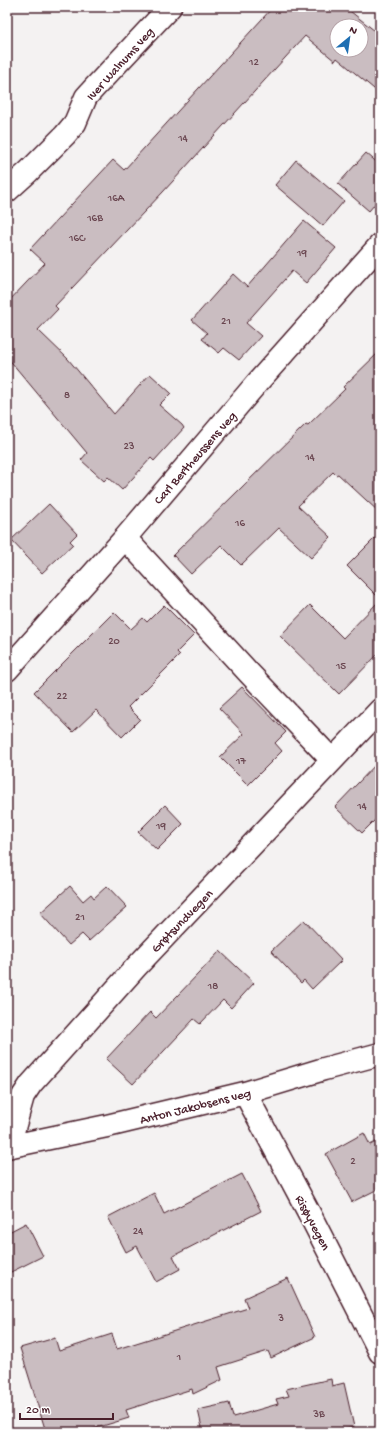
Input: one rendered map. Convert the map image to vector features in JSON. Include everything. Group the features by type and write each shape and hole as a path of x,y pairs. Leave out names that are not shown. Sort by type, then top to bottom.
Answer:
{"street":[{"name":"Iver Walnums veg","path":"7,191 65,136 75,123 86,98 94,87 170,7"},
{"name":"Carl Bertheussens veg","path":"7,670 124,538 257,383 380,245"},
{"path":"124,538 332,760"},
{"name":"Grøtsundvegen","path":"8,1146 23,1096 31,1084 137,966 380,710"},
{"name":"Anton Jakobsens veg","path":"8,1146 108,1126 245,1093 380,1054"},
{"name":"Risøyvegen","path":"245,1093 308,1209 380,1352"}],"building":[{"path":"273,7 345,7 359,18 329,18 329,56 305,36 163,192 55,306 58,309 38,330 68,359 114,414 150,374 171,393 159,405 184,428 154,461 151,458 122,490 108,477 104,481 81,460 87,453 7,357 7,303 45,263 30,249 113,160 124,170"},
{"path":"369,26 380,35 380,94 337,58 369,58"},
{"path":"366,153 380,165 380,198 369,211 338,184"},
{"path":"296,160 344,201 323,226 275,185"},
{"path":"304,221 336,248 306,283 292,271 246,323 261,336 239,360 224,348 219,353 202,339 207,333 192,320 233,274 247,287"},
{"path":"380,351 380,513 338,474 336,475 333,472 298,506 331,537 311,558 279,528 241,565 221,545 191,574 173,555 306,424 308,425 345,389 343,387"},
{"path":"49,504 77,534 70,541 73,544 42,573 11,540"},
{"path":"380,533 380,599 347,566"},
{"path":"380,600 380,652 339,694 280,636 310,605 343,638"},
{"path":"164,605 194,635 177,652 180,655 128,707 140,719 122,737 96,710 73,732 34,692 114,612 131,629 143,618 147,622"},
{"path":"242,687 286,732 275,743 282,751 248,785 220,757 244,734 219,708"},
{"path":"380,760 380,815 362,833 335,807"},
{"path":"165,805 183,824 157,850 138,832"},
{"path":"70,886 83,901 91,894 94,898 107,886 127,907 89,941 82,934 69,945 40,913"},
{"path":"304,920 342,960 312,989 304,980 301,983 271,951"},
{"path":"220,951 254,983 231,1008 223,1000 200,1024 194,1019 133,1084 106,1059 150,1012 156,1018"},
{"path":"364,1133 370,1145 380,1140 380,1188 352,1202 326,1154"},
{"path":"242,1174 261,1211 173,1256 180,1269 156,1282 137,1246 126,1252 108,1217 154,1193 164,1214"},
{"path":"26,1223 43,1256 7,1274 7,1233"},
{"path":"288,1278 315,1337 271,1358 268,1351 218,1367 222,1380 193,1394 192,1389 126,1410 129,1418 83,1432 46,1432 20,1348 55,1338 59,1351 112,1334 117,1349 248,1308 244,1298"},
{"path":"331,1379 332,1386 344,1383 354,1427 334,1432 203,1432 198,1410 229,1403 233,1417 278,1404 276,1399 289,1396 286,1389"}]}
